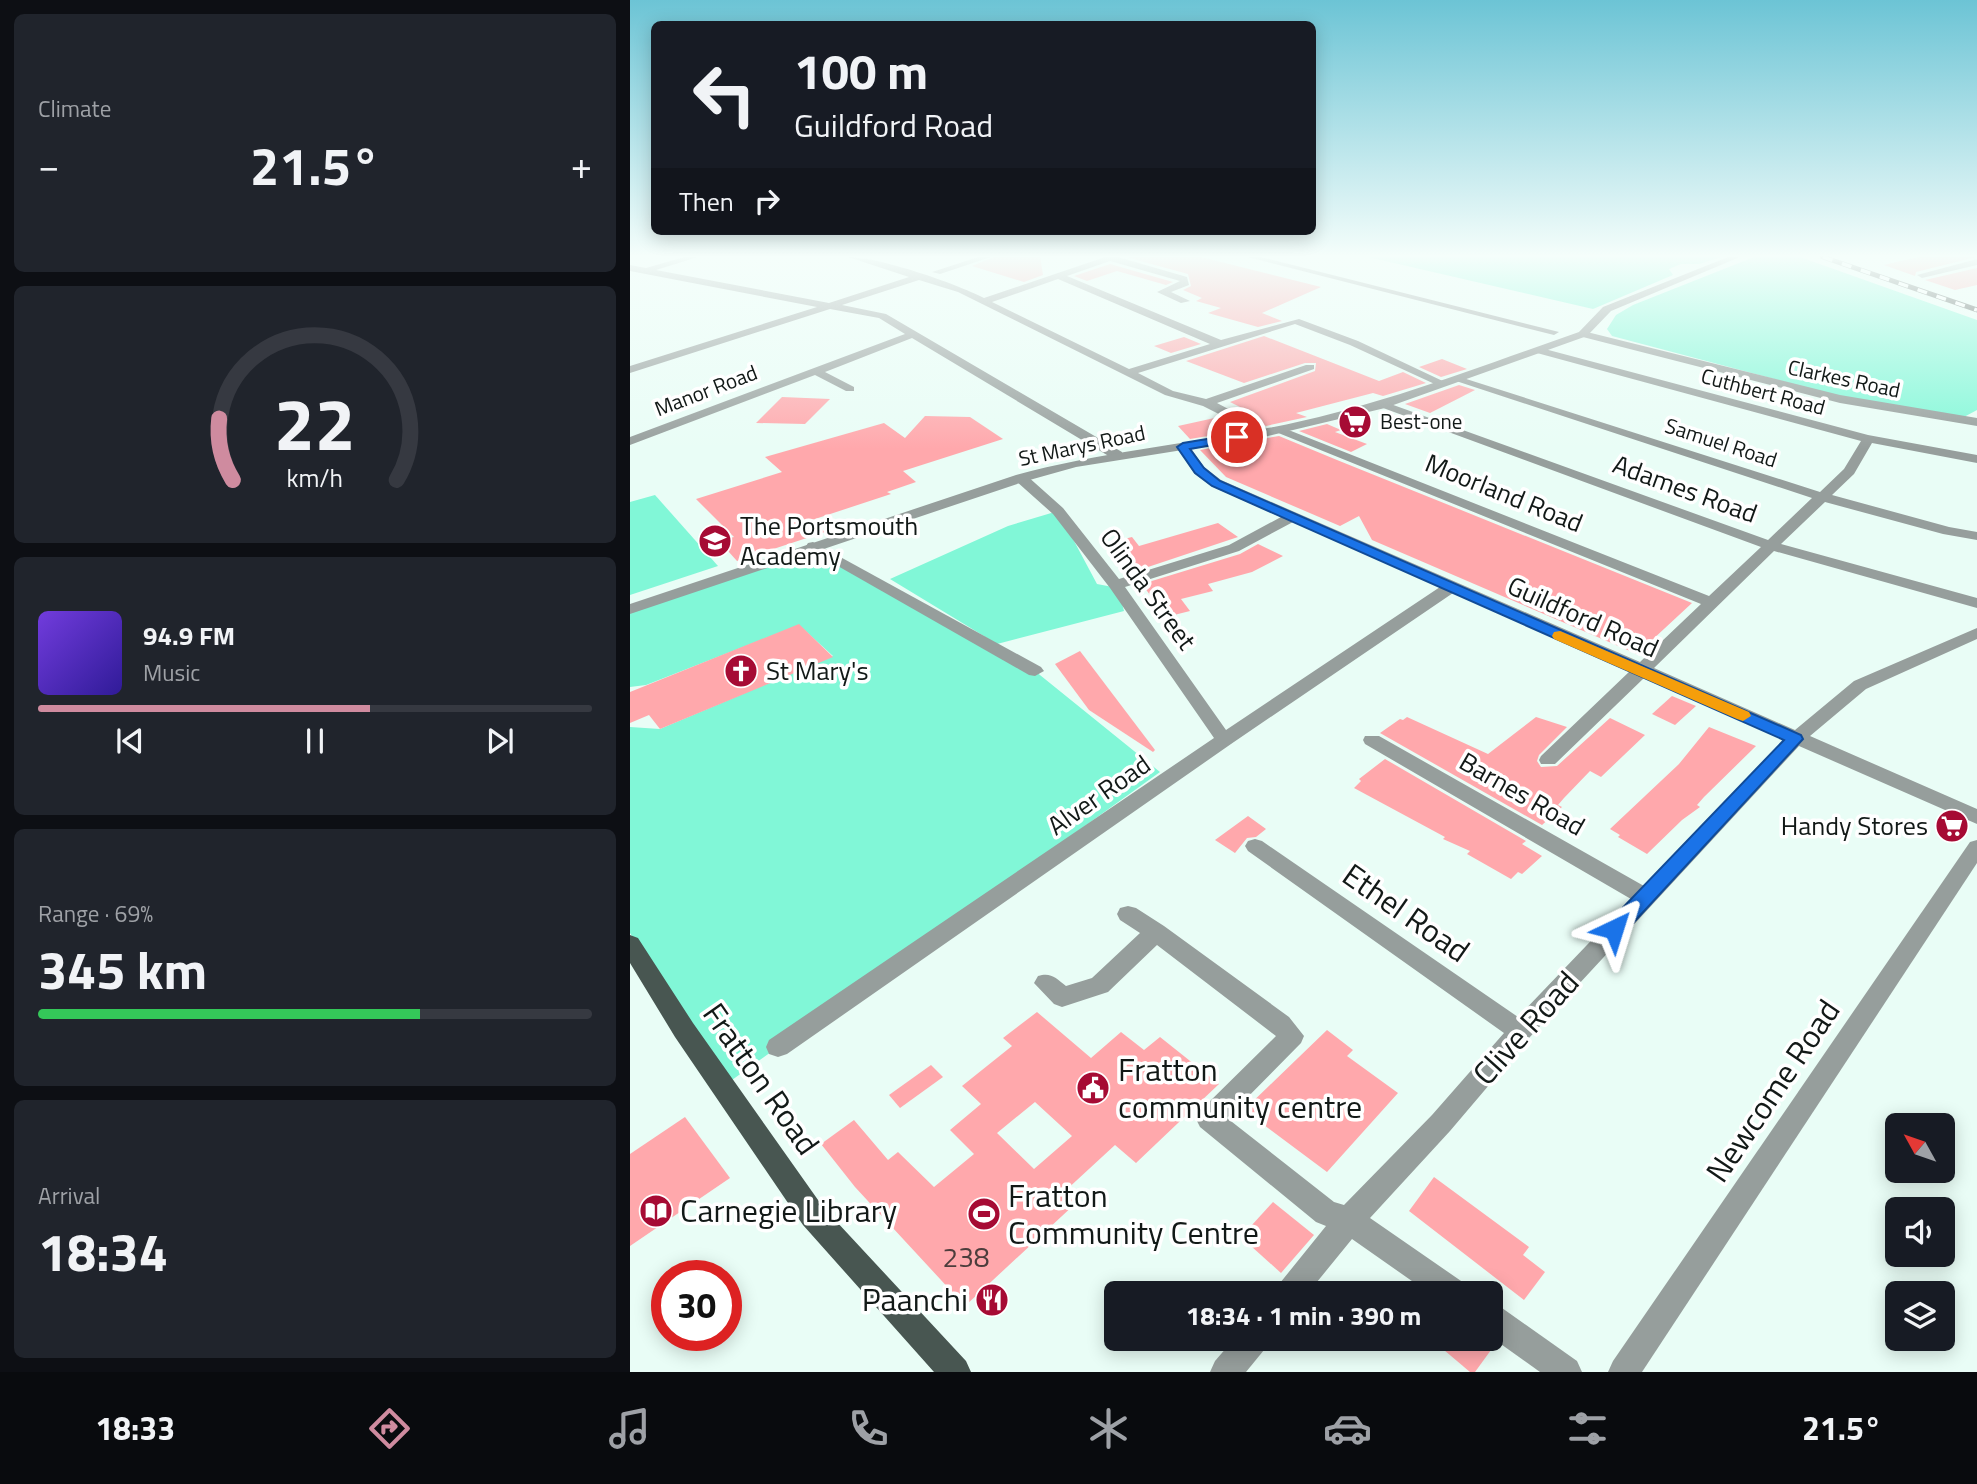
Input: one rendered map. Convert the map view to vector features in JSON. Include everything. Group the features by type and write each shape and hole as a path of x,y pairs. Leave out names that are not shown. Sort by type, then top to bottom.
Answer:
{"main road":[{"name":"Fratton Road","path":"630,944 684,1030 813,1216 955,1372"}],"street":[{"path":"630,370 782,321"},
{"path":"890,321 1118,455"},
{"name":"Moorland Road","path":"1025,321 1170,393 1207,403 1270,431 1712,603"},
{"path":"1164,321 1218,344"},
{"name":"Samuel Road","path":"1218,344 1294,321"},
{"name":"Samuel Road","path":"1294,321 1449,382 1822,497 1977,536"},
{"path":"1510,321 1554,332"},
{"name":"St Marys Road","path":"630,609 1021,478 1118,455 1183,447 1270,431 1381,405 1541,351 1583,334 1595,321"},
{"name":"Manor Road","path":"630,440 914,334"},
{"name":"Clarkes Road","path":"1583,334 1828,397 1977,422"},
{"path":"1130,372 1218,344"},
{"name":"Cuthbert Road","path":"1541,351 1868,439 1977,459"},
{"path":"1207,403 1310,367"},
{"path":"815,371 850,389"},
{"name":"Adames Road","path":"1381,405 1771,546 1977,603"},
{"path":"1548,760 1849,471 1868,439"},
{"name":"Guildford Road","path":"1183,447 1199,470 1216,483 1450,588 1977,817"},
{"name":"Olinda Street","path":"1021,478 1058,510 1116,585 1224,740"},
{"path":"1116,585 1234,548 1290,517"},
{"path":"813,546 1035,671"},
{"name":"Alver Road","path":"778,1047 1450,588"},
{"name":"Clive Road","path":"1300,1281 1349,1220 1441,1123 1520,1031 1644,896 1795,739 1860,685 1977,633"},
{"name":"Barnes Road","path":"1372,740 1644,896"},
{"name":"Ethel Road","path":"1255,846 1520,1031"},
{"name":"Newcome Road","path":"1624,1372 1977,847"},
{"path":"1128,914 1280,1024 1292,1036 1209,1119 1326,1213 1349,1220 1437,1281"},
{"path":"1046,983 1062,997 1100,985 1156,932"},
{"path":"1503,1327 1566,1372"},
{"path":"1226,1372 1243,1351"}],"green space":[{"path":"1612,321 1977,321 1977,410 1964,417 1838,396 1612,336 1607,329"},
{"path":"655,495 718,566 630,595 630,502"},
{"path":"1058,511 1097,584 1118,588 1124,611 997,644 890,579 1008,526"},
{"path":"813,546 1035,671 1160,772 725,1085 630,933 630,727 660,729 833,656 799,625 646,685 630,687 630,609"}],"building":[{"path":"1237,321 1282,321 1258,327"},
{"path":"1264,336 1379,381 1403,372 1426,383 1383,396 1373,393 1296,413 1307,417 1266,426 1241,413 1248,411 1230,402 1315,371 1316,363 1305,363 1244,383 1186,361"},
{"path":"1184,337 1201,344 1171,353 1154,346"},
{"path":"1442,359 1467,369 1441,377 1419,367"},
{"path":"1459,385 1475,390 1430,413 1405,404"},
{"path":"782,397 830,399 805,424 756,423"},
{"path":"925,416 970,417 1003,439 903,471 916,482 887,492 891,494 812,520 825,532 737,561 719,541 734,537 696,499 782,472 765,457 884,423 905,438"},
{"path":"1219,417 1244,430 1190,439 1178,426"},
{"path":"1327,424 1341,430 1335,432 1367,444 1351,452 1299,431"},
{"path":"1279,436 1692,603 1637,654 1372,540 1359,516 1340,526 1226,477 1200,450"},
{"path":"1218,523 1238,537 1133,572 1108,543 1132,537 1139,546"},
{"path":"1258,544 1283,556 1252,572 1208,584 1213,591 1181,599 1190,611 1166,617 1142,584 1240,554"},
{"name":"St Mary's","path":"799,624 833,657 660,729 649,715 630,723 630,692"},
{"path":"1080,651 1155,750 1153,752 1089,710 1055,664"},
{"path":"1672,696 1696,706 1675,725 1652,714"},
{"path":"1407,717 1488,754 1536,717 1567,727 1539,755 1537,761 1541,767 1557,766 1610,718 1645,735 1601,777 1590,771 1558,805 1562,807 1542,825 1380,733"},
{"path":"1709,727 1756,746 1704,797 1697,805 1700,807 1682,820 1647,854 1618,837 1620,835 1610,829 1679,764"},
{"path":"1385,759 1526,841 1522,844 1542,856 1522,874 1518,872 1511,879 1467,854 1470,851 1443,839 1445,837 1354,788 1361,781 1359,779"},
{"path":"1248,816 1266,829 1256,837 1247,838 1235,853 1215,840"},
{"path":"1037,1012 1091,1058 1121,1032 1144,1050 1160,1037 1219,1084 1136,1163 1115,1145 1064,1192 1076,1203 965,1306 855,1187 821,1144 854,1120 888,1160 898,1152 934,1187 974,1154 950,1130 981,1104 962,1086 1012,1046 1003,1038","holes":["1035,1102 1072,1136 1034,1169 997,1133"]},
{"path":"1327,1030 1353,1050 1347,1056 1398,1093 1327,1172 1244,1110"},
{"path":"931,1065 943,1077 900,1108 889,1095"},
{"name":"Carnegie Library","path":"685,1117 730,1178 630,1246 630,1154"},
{"path":"1434,1177 1529,1247 1523,1255 1545,1272 1524,1300 1503,1281 1499,1281 1409,1211"},
{"path":"1273,1202 1314,1235 1281,1273 1241,1237"},
{"path":"1445,1351 1490,1351 1475,1372 1470,1372"}],"slow traffic":[{"path":"1560,636 1743,716"}],"place":[{"name":"Best-one","path":"1355,422"},
{"name":"The Portsmouth Academy","path":"715,541"},
{"name":"St Mary's","path":"741,671"},
{"name":"Handy Stores","path":"1952,826"},
{"name":"Fratton community centre","path":"1093,1088"},
{"name":"Carnegie Library","path":"656,1211"},
{"name":"Fratton Community Centre","path":"984,1214"},
{"name":"Paanchi","path":"992,1300"}],"route":[{"path":"1237,437 1183,447 1199,470 1216,483 1795,739 1614,929"}]}
